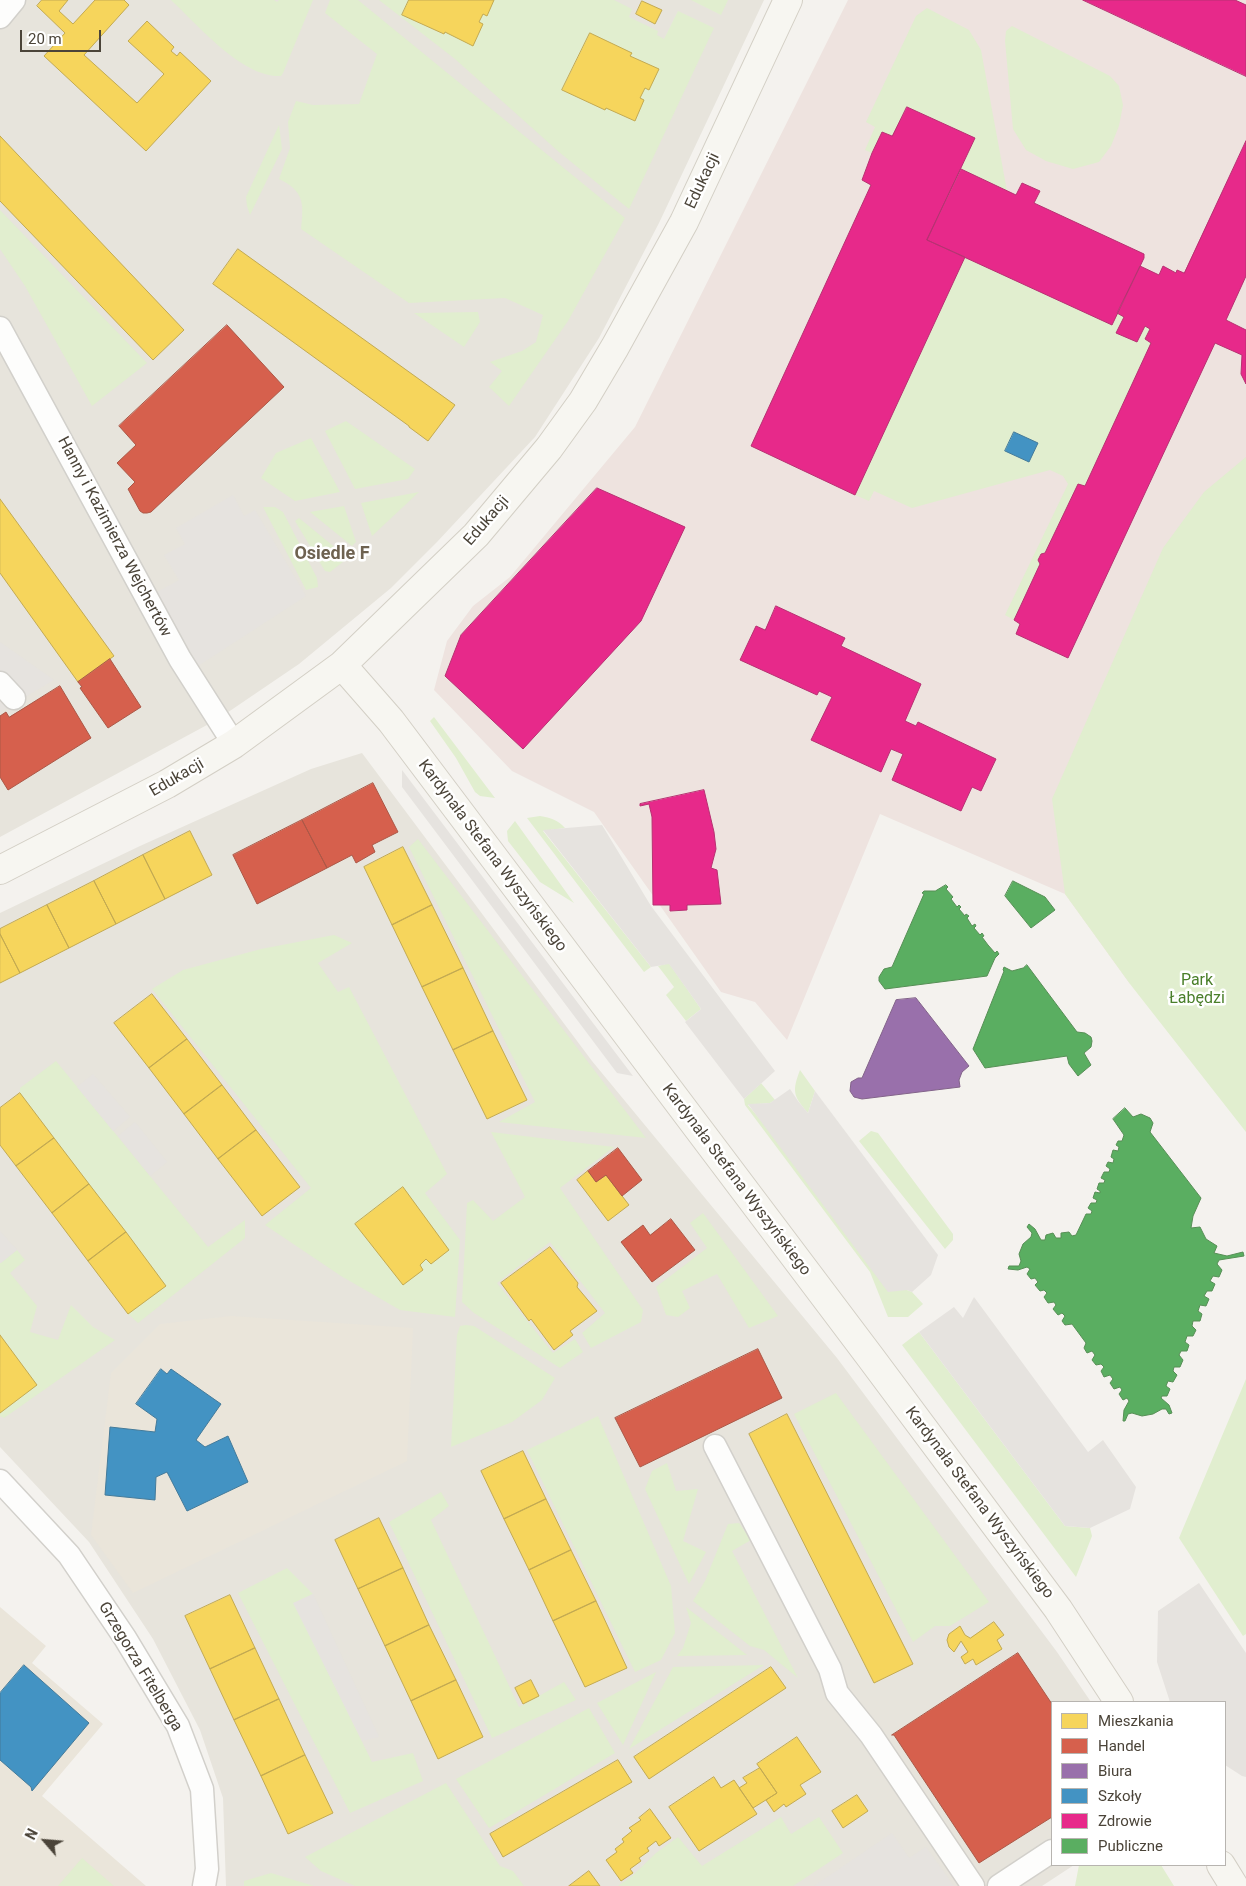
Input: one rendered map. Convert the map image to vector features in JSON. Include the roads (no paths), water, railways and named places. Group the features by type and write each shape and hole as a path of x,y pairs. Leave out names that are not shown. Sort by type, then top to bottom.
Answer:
{"street":[{"path":"0,17 14,0"},
{"name":"Edukacji","path":"0,870 167,784 234,744 342,665 476,535 549,448 582,401 616,347 684,222 788,0"},
{"name":"Hanny i Kazimierza Wejchertów","path":"0,328 180,659 234,744"},
{"name":"Kardynała Stefana Wyszyńskiego","path":"342,665 391,721 871,1358 1058,1609 1118,1701"},
{"path":"715,1446 830,1669 837,1693 871,1736 973,1886"},
{"name":"Grzegorza Fitelberga","path":"0,1481 68,1555 125,1638 178,1726 202,1789 207,1869 204,1886"},
{"path":"999,1886 1051,1851"},
{"path":"1222,1866 1234,1886"}],"district":[{"name":"Osiedle F","path":"332,554"}],"park label":[{"name":"Park Łabędzi","path":"1197,990"}]}
